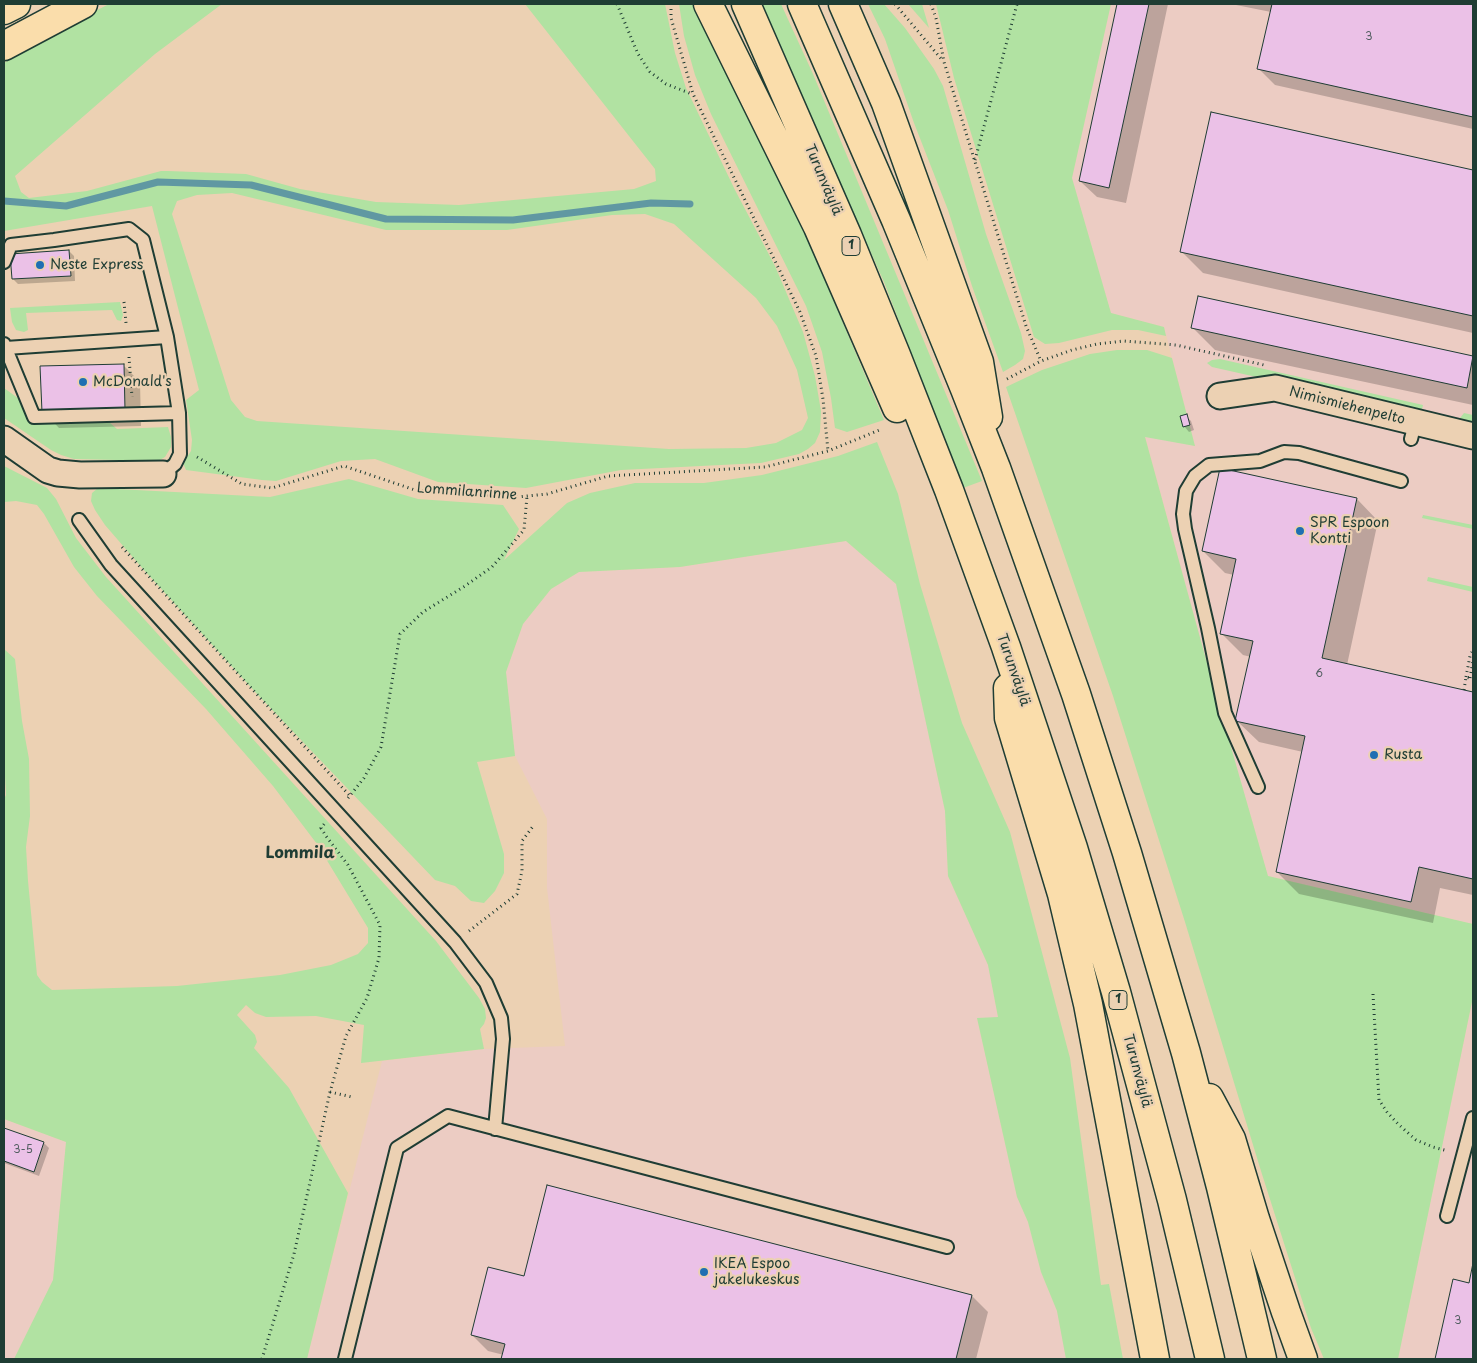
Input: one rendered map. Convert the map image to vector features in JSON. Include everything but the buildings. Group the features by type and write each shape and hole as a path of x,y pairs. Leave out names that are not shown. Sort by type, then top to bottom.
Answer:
{"main road":[{"path":"4,10 16,4"},
{"path":"4,46 83,4"},
{"path":"708,4 818,227 898,411 949,490"},
{"name":"Turunväylä","path":"746,4 846,234 949,490 1006,646 1073,848 1116,992 1174,1209 1210,1359"},
{"path":"802,4 896,220 996,468 1076,694 1127,853 1186,1053 1221,1186 1262,1359"},
{"path":"843,4 886,103 979,362 996,468"},
{"path":"1006,646 1010,718 1062,894 1088,1004 1155,1359"},
{"path":"1186,1053 1231,1140 1255,1219 1303,1359"}],"street":[{"name":"Nimismiehenpelto","path":"1220,396 1275,388 1413,431 1473,436"},
{"path":"4,439 42,466 58,473 80,475 163,474"}],"lane":[{"path":"4,262 11,244 129,229 144,240 167,337 180,414 180,454 176,464 163,474"},
{"path":"167,337 5,346 34,417 180,414"},
{"path":"1258,787 1225,713 1185,529 1183,514 1186,491 1195,476 1209,465 1260,461 1284,452 1299,454 1401,481"},
{"path":"79,520 112,565 455,942 486,983 502,1018 503,1039 495,1129"},
{"path":"345,1359 397,1148 448,1116 948,1247"},
{"path":"1446,1216 1473,1118"}],"path":[{"path":"618,4 638,54 650,72 666,84 693,94"},
{"path":"671,4 671,18 693,94 800,312 816,356 823,399 828,451"},
{"path":"895,4 944,62"},
{"path":"931,4 936,18 944,62 974,160 1026,326 1041,361"},
{"path":"974,160 1017,4"},
{"path":"1007,379 1041,361 1097,344 1124,341 1176,345"},
{"name":"Lommilanrinne","path":"180,454 197,457 242,484 272,488 344,466 416,490 527,496 547,494 608,476 765,467 828,451 882,429"},
{"path":"262,1359 294,1254 330,1092 346,1036 367,998 379,958 380,925 348,865 322,828 364,778 381,747 400,634 423,612 492,567 524,530 527,496"},
{"path":"122,546 350,796"},
{"path":"1470,678 1470,656 1473,653 1473,647"},
{"path":"1464,690 1470,678 1473,662"},
{"path":"455,942 517,894 522,871 522,840 534,825"},
{"path":"1373,994 1380,1100 1387,1112 1416,1140 1433,1147 1463,1154"},
{"path":"330,1092 352,1097"}],"shaded area":[{"path":"1111,4 1473,4 1473,924 1268,876 1145,436 1195,446 1164,327 1111,313 1072,178"},
{"path":"846,541 896,584 945,811 948,876 988,965 998,1018 977,1018 1017,1197 1028,1222 1041,1272 1057,1311 1066,1359 307,1359 382,1061 484,1049 565,1046 547,888 547,819 515,756 506,672 523,624 551,589 579,572 680,567"},
{"path":"1473,997 1473,1359 1398,1359"},
{"path":"4,1119 66,1142 53,1280 14,1359 4,1359"}],"green space":[{"path":"109,4 222,4 155,54 15,176 21,192 29,198 87,191 161,171 168,171 246,174 300,189 376,202 459,205 634,189 656,181 655,169 525,4 665,4 675,53 686,88 735,190 775,266 803,332 815,376 821,411 820,432 815,443 799,454 761,463 621,470 526,488 438,482 375,459 341,461 276,481 186,470 183,463 191,451 192,440 186,400 199,390 152,206 4,231 4,63 49,35","holes":["232,193 386,230 507,230 612,215 645,214 674,224 756,298 777,326 797,370 808,418 802,430 776,443 746,448 669,449 257,421 245,417 231,400 172,214 177,201 197,195"]},
{"path":"679,4 693,4 810,245 884,420 847,432 835,428 822,352 806,306 711,114 695,75 684,36"},
{"path":"760,4 781,4 813,74 982,481 963,488 884,282"},
{"path":"868,4 884,4 905,28 934,69 943,86 986,234 1021,333 1025,351 1023,359 1003,372 972,286 948,210 914,123 885,39"},
{"path":"908,4 922,4 929,28"},
{"path":"936,4 1111,4 1072,178 1111,313 1164,327 1166,336 1138,330 1112,330 1059,343 1045,344 1034,337 954,78"},
{"path":"120,302 123,315 121,321 117,320 112,310 26,313 28,330 24,332 16,330 12,322 10,308"},
{"path":"1117,350 1147,350 1172,358 1195,446 1145,437 1268,876 1473,924 1473,997 1398,1359 1324,1359 1311,1328 1113,696 1006,387 1042,370 1090,354"},
{"path":"1220,359 1423,405 1421,414 1212,367 1207,363"},
{"path":"4,388 22,401 34,422 40,424 108,421 117,429 168,427 171,447 165,457 158,461 74,459 61,455 4,418"},
{"path":"1464,413 1473,415 1473,424 1463,422 1460,418"},
{"path":"877,442 898,494 920,584 962,723 1010,832 1070,1058 1101,1285 1109,1284 1123,1359 1066,1359 1057,1311 1041,1272 1028,1222 1017,1197 977,1018 998,1017 988,965 948,876 945,811 896,584 846,541 680,567 579,572 551,589 523,624 506,672 515,756 477,762 504,854 504,873 495,891 484,903 471,901 455,886 435,880 257,694 143,569 105,525 91,501 92,493 98,488 270,497 349,479 418,499 503,505 519,529 504,560 567,503 590,493 635,483 704,483 762,475 838,456"},
{"path":"4,466 47,488 56,499 76,538 106,577 436,941 479,998 485,1009 486,1018 480,1029 484,1049 361,1063 364,1025 316,1016 266,1017 255,1013 246,1005 237,1015 255,1035 257,1042 254,1048 289,1088 348,1193 307,1359 14,1359 53,1280 66,1142 4,1119 4,799 6,795 4,649 15,659 22,721 29,759 30,816 26,847 37,975 52,990 177,986 280,975 331,965 358,954 368,943 368,928 317,844 273,786 206,709 97,596 74,567 37,505 16,501 4,502"},
{"path":"1423,515 1473,525 1473,529 1422,518"},
{"path":"1428,577 1473,587 1473,592 1427,581"}],"waterway":[{"path":"4,201 66,206 158,182 251,185 386,219 513,220 651,203 690,204"}],"place":[{"name":"Neste Express","path":"40,265"},
{"name":"McDonald's","path":"83,382"},
{"name":"SPR Espoon Kontti","path":"1300,531"},
{"name":"Rusta","path":"1374,755"},
{"name":"IKEA Espoo jakelukeskus","path":"704,1272"}],"district":[{"name":"Lommila","path":"300,854"}]}
